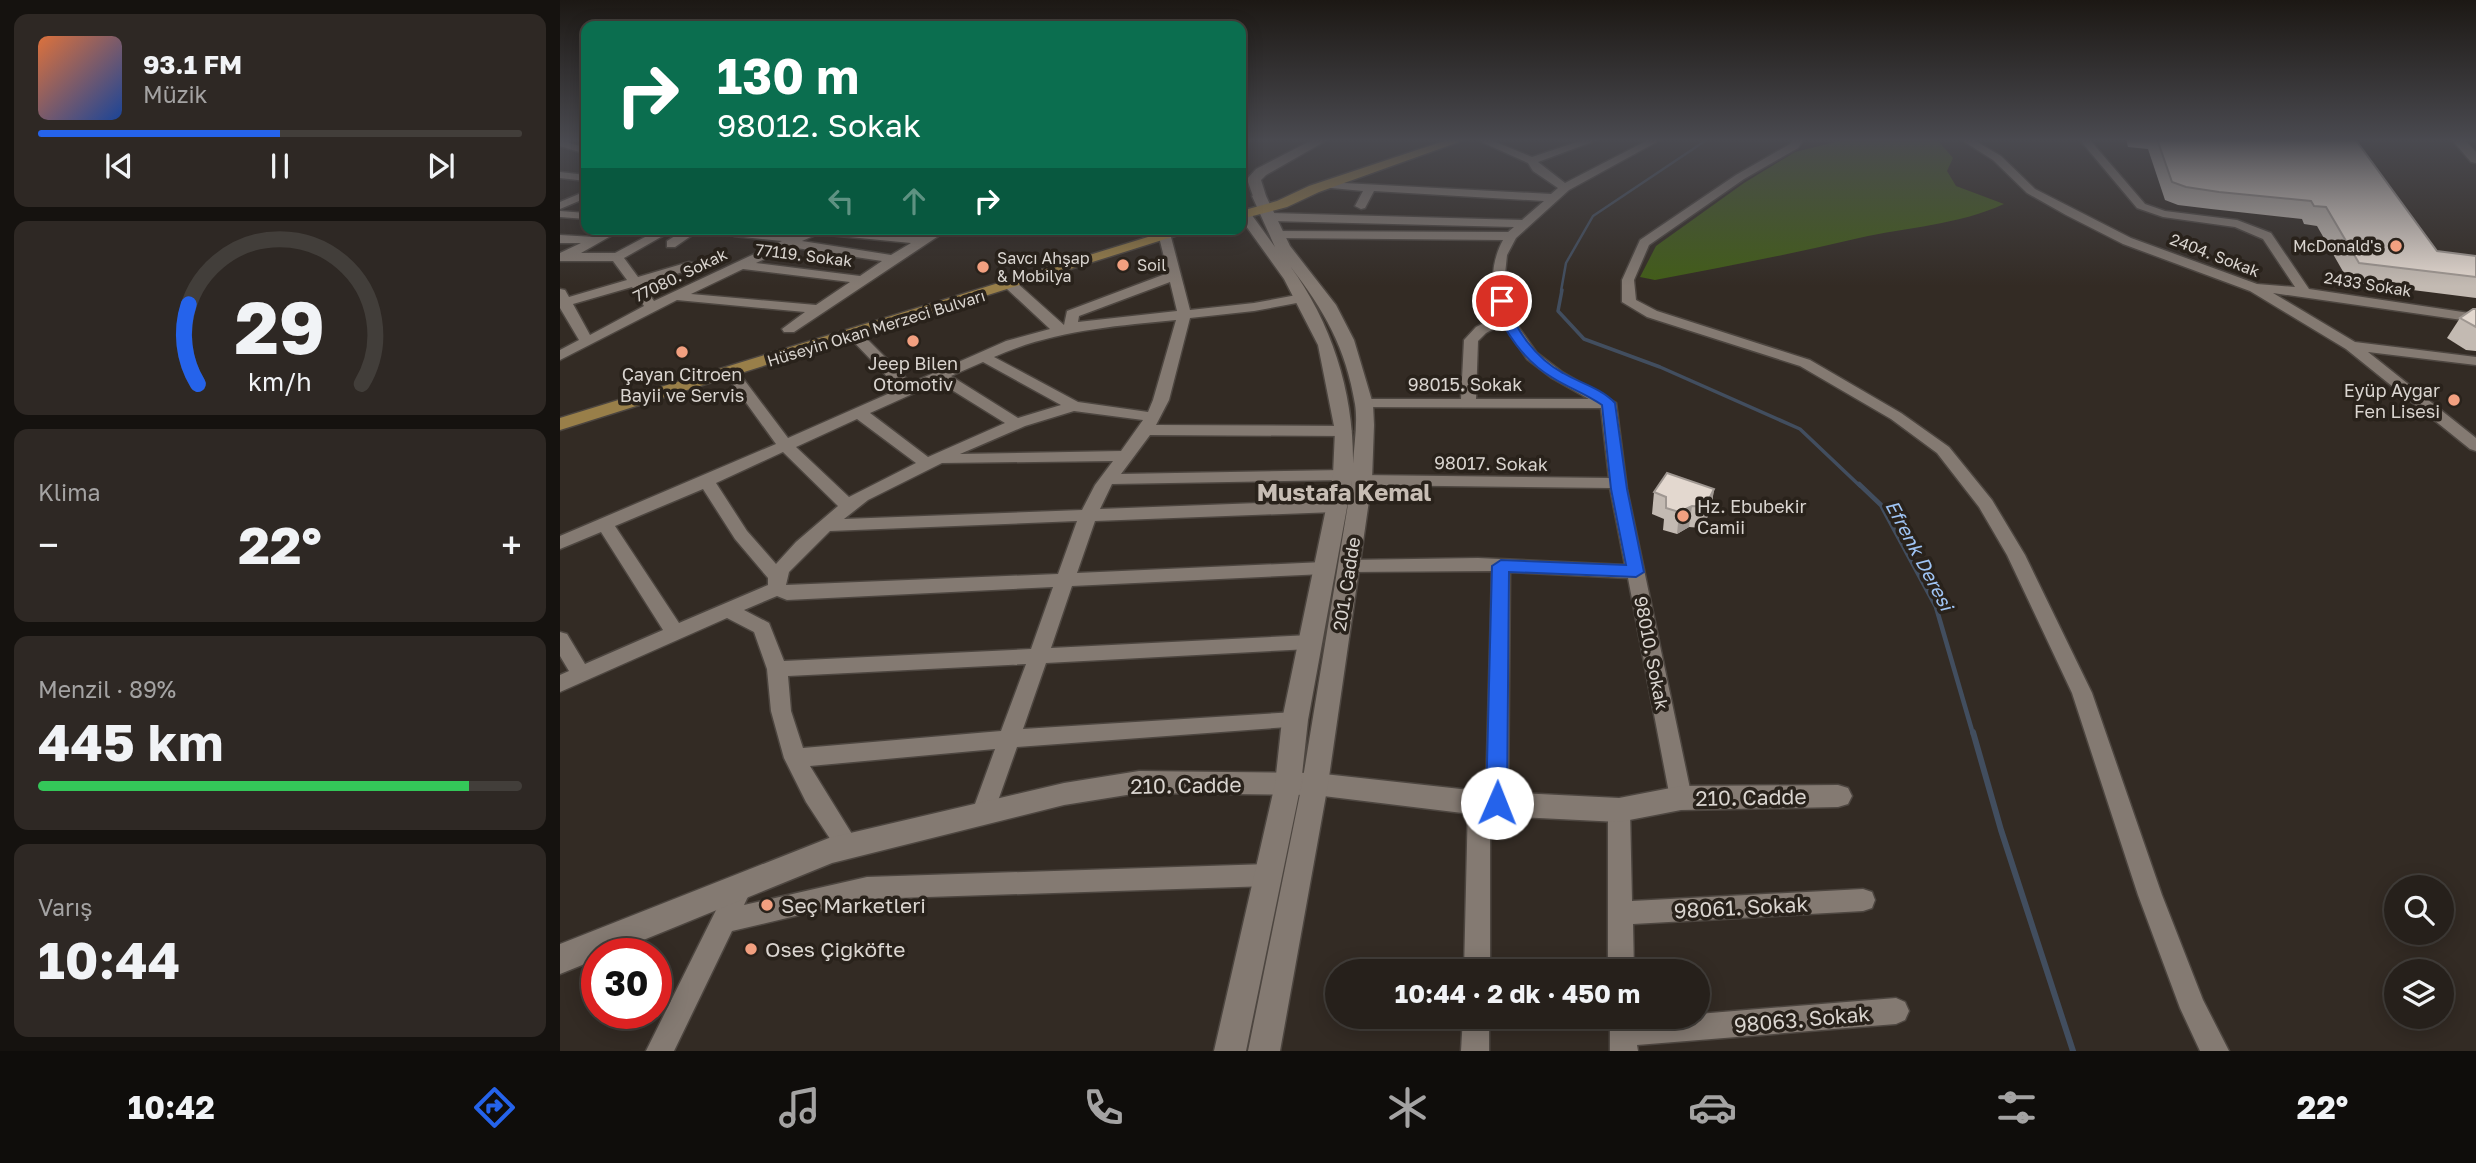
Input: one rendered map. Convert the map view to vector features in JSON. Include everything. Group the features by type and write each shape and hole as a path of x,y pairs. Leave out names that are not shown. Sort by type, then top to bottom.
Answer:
{"main road":[{"path":"1254,188 1255,212"},
{"path":"1255,212 1315,188"},
{"path":"1255,212 1317,188"},
{"name":"201. Cadde","path":"1230,1051 1269,875 1302,784 1295,720 1335,506 1352,477 1326,345 1255,212"},
{"name":"201. Cadde","path":"1255,212 1334,317 1346,340 1364,404 1365,425 1352,477 1348,566 1302,784 1264,1051"},
{"name":"Hüseyin Okan Merzeci Bulvarı","path":"560,412 1156,235"},
{"name":"Hüseyin Okan Merzeci Bulvarı","path":"560,424 855,335 1157,235"},
{"name":"210. Cadde","path":"560,959 829,851 1064,794 1139,782 1302,784 1488,803 1619,810 1681,798 1838,796"}],"street":[{"path":"1361,206 1370,188"},
{"path":"1371,188 1554,198"},
{"path":"1565,188 1511,236 1501,255 1498,284 1504,317 1532,356 1556,375 1608,403"},
{"path":"1724,188 1644,243 1628,280 1629,302 1652,314 1805,363 1896,416 1943,450 1986,504 2016,555 2082,693 2150,895 2193,1008 2215,1051"},
{"name":"2404. Sokak","path":"2028,188 2070,213 2127,241 2255,288 2351,346 2476,446"},
{"path":"2126,188 2141,206 2163,214 2237,223 2267,236 2305,292"},
{"path":"564,202 581,196"},
{"path":"1255,212 1523,224"},
{"path":"1255,212 1511,236"},
{"path":"560,214 581,216"},
{"path":"562,257 606,235"},
{"path":"562,257 617,257 657,235"},
{"path":"689,235 677,247 689,265 714,277"},
{"path":"762,235 893,259"},
{"name":"77080. Sokak","path":"560,356 674,296 806,235"},
{"path":"871,235 924,241"},
{"path":"789,329 934,235"},
{"path":"982,815 1088,516 1108,479 1149,424 1161,400 1184,314 1164,235"},
{"path":"560,239 597,240"},
{"path":"617,257 652,307"},
{"path":"587,342 561,300 637,282 689,265"},
{"name":"77119. Sokak","path":"740,265 863,280"},
{"path":"1064,328 1072,314 1175,275"},
{"path":"1012,285 1064,328"},
{"name":"2433 Sokak","path":"2255,288 2305,292 2476,317"},
{"path":"674,296 818,309"},
{"path":"560,543 706,481 982,356 1064,328 1254,307 1302,298"},
{"path":"1468,403 1471,340 1481,330 1504,317"},
{"path":"855,335 908,389"},
{"path":"2351,346 2476,361"},
{"path":"982,356 1074,406 1149,424 1344,431"},
{"path":"731,372 785,445 848,506"},
{"path":"939,375 1017,424"},
{"name":"98015. Sokak","path":"1364,404 1608,403"},
{"name":"98010. Sokak","path":"1608,403 1618,483 1681,798"},
{"path":"560,684 729,611 777,583 789,561 848,506 934,461 1017,424 1046,412 1074,406"},
{"path":"858,412 934,461 1124,456"},
{"name":"98017. Sokak","path":"1108,479 1352,477 1618,483"},
{"path":"706,481 741,535 787,593 1324,568"},
{"path":"827,525 1335,506"},
{"path":"604,524 676,634"},
{"path":"1348,566 1501,566 1636,572"},
{"path":"1478,959 1501,566"},
{"path":"729,611 762,628 777,669 781,710 795,758 814,795 848,847"},
{"path":"560,639 581,674"},
{"path":"777,669 1310,642"},
{"path":"795,758 1009,739 1295,720"},
{"path":"1619,810 1621,959"},
{"path":"724,921 867,888 1269,875"},
{"path":"660,1051 741,886"},
{"name":"98061. Sokak","path":"1619,913 1863,900"},
{"name":"98063. Sokak","path":"1624,1034 1896,1011"},
{"path":"1475,1051 1476,1029"}],"green space":[{"path":"1737,188 1961,188 2004,204 1969,217 1758,260 1655,280 1640,277 1656,246"}],"building":[{"path":"2193,188 2391,188 2437,251 2476,256 2476,277 2359,263 2326,207 2314,206 2311,201"},
{"path":"2476,309 2476,327 2460,318"},
{"path":"1667,473 1714,489 1705,507 1692,506 1679,512 1666,508 1666,497 1654,492"}],"waterway":[{"name":"Efrenk Deresi","path":"1561,291 1566,263 1593,216 1635,188"},
{"name":"Efrenk Deresi","path":"1562,290 1558,311 1584,339 1660,367 1800,429 1860,486"},
{"name":"Efrenk Deresi","path":"1859,484 1881,505 1936,607 1973,734"},
{"name":"Efrenk Deresi","path":"1973,732 2001,830 2073,1051"}],"place":[{"name":"McDonald's","path":"2396,246"},
{"name":"Soil","path":"1123,265"},
{"name":"Savcı Ahşap & Mobilya","path":"983,267"},
{"name":"Jeep Bilen Otomotiv","path":"913,341"},
{"name":"Çayan Citroen Bayii ve Servis","path":"682,352"},
{"name":"Eyüp Aygar Fen Lisesi","path":"2454,400"},
{"name":"Hz. Ebubekir Camii","path":"1683,516"},
{"name":"Seç Marketleri","path":"767,905"},
{"name":"Oses Çiğköfte","path":"751,949"}],"district":[{"name":"Mustafa Kemal","path":"1344,491"}],"route":[{"path":"1497,803 1501,566 1636,572 1619,489 1608,403 1556,375 1532,356 1504,317 1502,301"}]}
